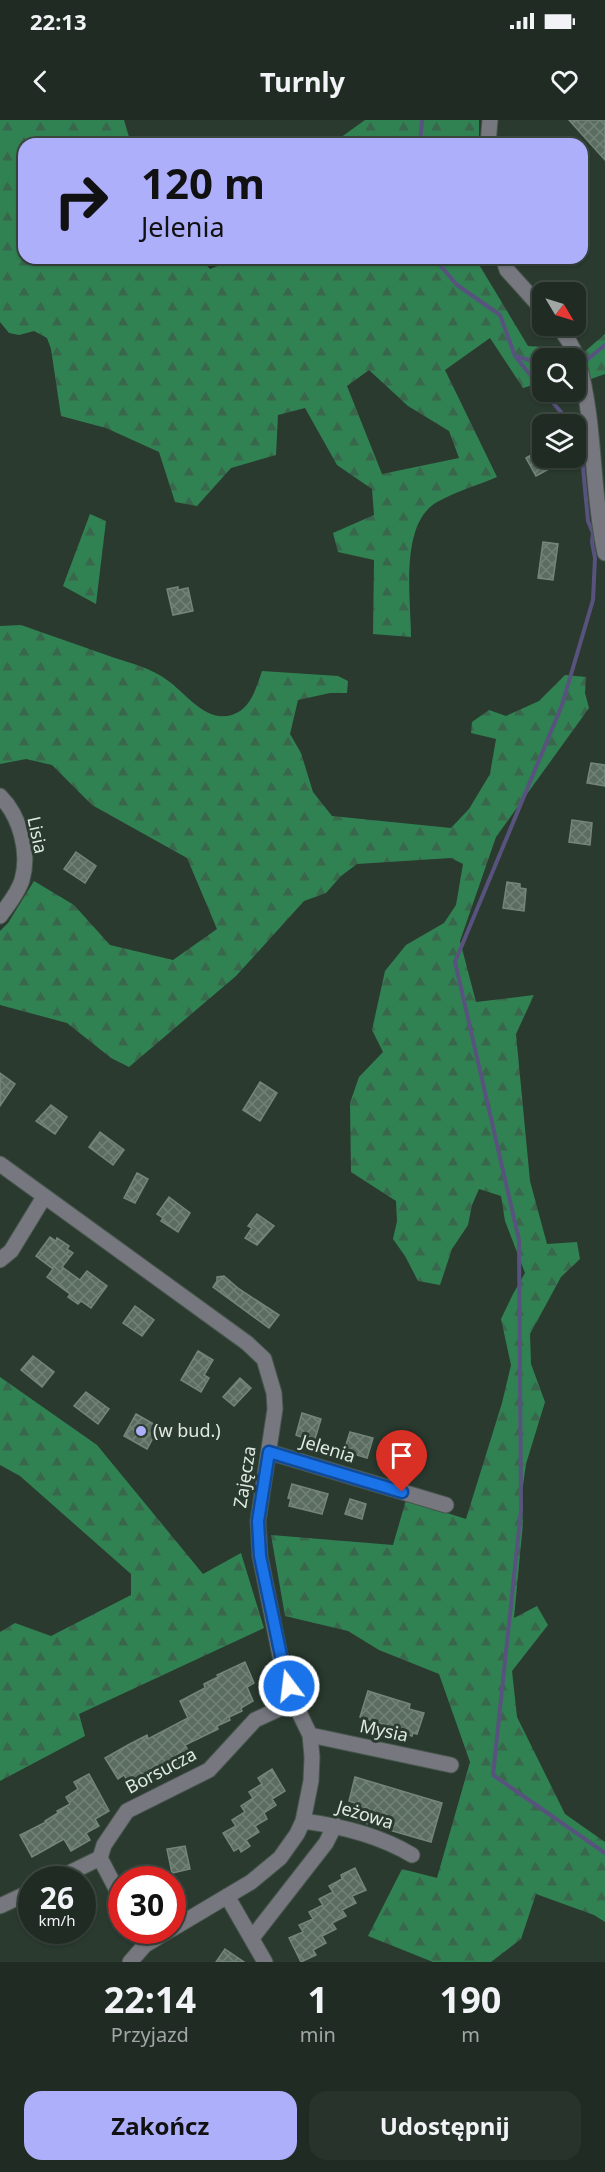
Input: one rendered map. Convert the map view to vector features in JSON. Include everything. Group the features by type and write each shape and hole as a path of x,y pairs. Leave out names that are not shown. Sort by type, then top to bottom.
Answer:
{"street":[{"path":"488,138 490,120"},
{"path":"505,264 507,270 532,298"},
{"path":"583,402 605,553"},
{"name":"Lisia","path":"0,796 13,814 26,856 22,880 12,900 0,916"},
{"name":"Zajęcza","path":"0,1164 241,1338 264,1359 272,1383 275,1401 258,1521 260,1556 284,1670 294,1702 310,1735 311,1781 303,1821 280,1858 256,1878 186,1921"},
{"path":"0,1260 11,1251 44,1197"},
{"name":"Jelenia","path":"269,1452 446,1505"},
{"name":"Borsucza","path":"100,1858 104,1845 127,1811 209,1770 255,1720 294,1702"},
{"name":"Mysia","path":"310,1735 451,1765"},
{"name":"Jeżowa","path":"303,1821 335,1825 392,1843 412,1855"},
{"path":"252,1938 326,1843 335,1825"},
{"path":"84,1866 100,1858 108,1873"},
{"path":"228,1896 265,1962"},
{"path":"0,1906 18,1898"},
{"name":"Zajęcza","path":"130,1962 145,1945"}],"green space":[{"path":"0,120 124,120 129,138 18,138 18,264 205,264 210,269 223,264 479,264 528,346 558,348 532,348 532,385 523,388 490,338 445,370 497,477 437,502 425,513 417,527 410,564 411,637 373,634 374,560 338,552 333,533 374,515 372,489 337,465 305,408 278,415 276,455 231,468 197,506 175,502 159,452 106,428 61,416 51,349 47,338 34,331 19,335 9,333 0,322","holes":["369,370 408,406 449,431 459,458 382,474 347,386"]},
{"path":"365,120 479,120 479,138 340,138"},
{"path":"605,334 605,374 591,379 586,363 586,350"},
{"path":"90,514 106,521 96,604 63,586"},
{"path":"21,625 147,669 167,680 196,705 213,715 232,715 244,708 252,697 262,671 338,676 348,681 347,693 330,693 298,700 290,734 301,753 313,792 332,816 451,828 469,809 490,774 496,739 471,733 472,722 489,710 506,716 539,701 565,675 586,677 585,693 589,708 496,837 460,941 476,1002 534,995 516,1034 530,1181 547,1244 577,1242 580,1259 561,1277 530,1334 531,1364 545,1402 526,1464 521,1500 523,1523 514,1618 537,1606 548,1625 512,1671 517,1717 565,1814 605,1842 605,1922 594,1915 536,1894 521,1939 491,1962 433,1962 368,1936 402,1869 437,1878 470,1762 439,1674 379,1650 348,1631 285,1616 271,1535 393,1545 406,1500 466,1519 502,1403 511,1365 501,1319 525,1273 505,1221 501,1196 479,1189 472,1205 468,1225 452,1249 440,1285 418,1281 393,1239 397,1221 396,1201 351,1172 350,1103 359,1077 383,1052 372,1030 385,971 406,945 444,923 456,905 463,864 451,858 357,864 341,876 326,893 304,901 236,976 129,1067 111,1058 67,1023 0,1005 0,931 8,923 34,881 74,905 110,945 173,960 217,929 187,858 92,805 52,765 26,759 0,764 0,626"},
{"path":"0,1377 97,1445 203,1574 241,1553 264,1628 79,1714 85,1736 0,1781 0,1632 15,1623 51,1636 131,1595 131,1574 20,1476 0,1465"}],"building":[{"path":"569,120 605,120 605,160 588,141 588,138 585,138"},
{"path":"532,454 532,468 551,468 536,476 526,458"},
{"path":"543,542 558,544 553,580 538,578"},
{"path":"178,587 178,590 188,588 193,611 173,615 167,589"},
{"path":"591,763 605,765 605,786 587,783"},
{"path":"572,820 592,823 590,845 569,842"},
{"path":"76,852 96,866 85,883 64,869"},
{"path":"507,882 520,884 520,888 526,889 524,911 503,908"},
{"path":"0,1073 15,1084 0,1106"},
{"path":"260,1082 277,1093 260,1121 243,1110"},
{"path":"51,1105 67,1117 55,1134 36,1121"},
{"path":"100,1132 124,1150 113,1165 89,1147"},
{"path":"137,1173 148,1179 135,1203 124,1198"},
{"path":"169,1197 190,1213 178,1232 161,1221 163,1218 157,1214"},
{"path":"257,1214 274,1226 257,1245 245,1238 252,1228 248,1226"},
{"path":"50,1237 56,1241 57,1238 69,1246 67,1249 73,1253 62,1267 80,1280 87,1271 107,1286 91,1308 81,1301 78,1304 68,1297 70,1294 47,1277 53,1269 36,1256"},
{"path":"224,1276 239,1289 279,1315 269,1328 213,1287 217,1277"},
{"path":"135,1306 154,1320 142,1336 123,1323"},
{"path":"198,1351 213,1360 204,1375 209,1378 201,1392 181,1380"},
{"path":"33,1356 54,1372 42,1387 21,1370"},
{"path":"240,1378 251,1388 234,1406 223,1397"},
{"path":"86,1392 109,1409 98,1424 74,1406"},
{"path":"302,1413 321,1419 314,1442 296,1435"},
{"name":"(w bud.)","path":"136,1414 159,1427 147,1449 124,1436"},
{"path":"350,1432 373,1438 367,1458 344,1451"},
{"path":"396,1446 419,1453 413,1472 390,1465"},
{"path":"292,1484 328,1494 322,1514 289,1506 291,1499 288,1498"},
{"path":"350,1499 366,1504 362,1519 345,1514"},
{"path":"245,1662 254,1683 247,1687 253,1701 241,1708 242,1711 229,1717 230,1720 217,1726 218,1729 185,1745 194,1761 132,1789 124,1775 118,1779 105,1758 147,1735 148,1739 188,1718 180,1701 205,1688 204,1684 218,1677 217,1675"},
{"path":"368,1691 410,1704 409,1709 424,1713 417,1734 413,1733 412,1736 402,1733 403,1730 360,1717"},
{"path":"272,1769 285,1791 272,1799 276,1805 264,1813 267,1819 255,1826 259,1832 246,1840 250,1846 241,1852 239,1848 234,1851 223,1833 236,1826 232,1820 245,1812 241,1806 253,1798 249,1792 262,1784 258,1778"},
{"path":"89,1774 109,1811 95,1819 99,1826 86,1833 90,1840 71,1851 64,1839 32,1857 20,1835 46,1822 58,1813 57,1811 70,1804 66,1797 78,1789 74,1782"},
{"path":"355,1777 442,1803 431,1842 351,1819 355,1803 349,1801"},
{"path":"185,1846 190,1869 186,1870 186,1866 171,1866 167,1849"},
{"path":"355,1868 366,1890 352,1896 356,1903 342,1910 346,1916 332,1923 336,1929 322,1936 326,1943 313,1950 316,1955 301,1962 289,1938 303,1932 299,1925 313,1919 309,1912 323,1905 319,1899 333,1892 329,1886 342,1879 341,1875"},
{"path":"225,1949 244,1962 216,1962"}],"waterway":[{"path":"420,138 422,120"},
{"path":"439,264 457,285 500,315 515,356 532,361"},
{"path":"586,361 605,345"},
{"path":"515,356 532,377"},
{"path":"552,402 563,414"},
{"path":"583,468 588,521 593,533 595,558 593,600 562,705 455,962 519,1240 521,1510 493,1775 605,1853"}],"place":[{"name":"(w bud.)","path":"141,1431"}],"route":[{"path":"289,1686 260,1556 258,1521 269,1452 402,1492"}]}
